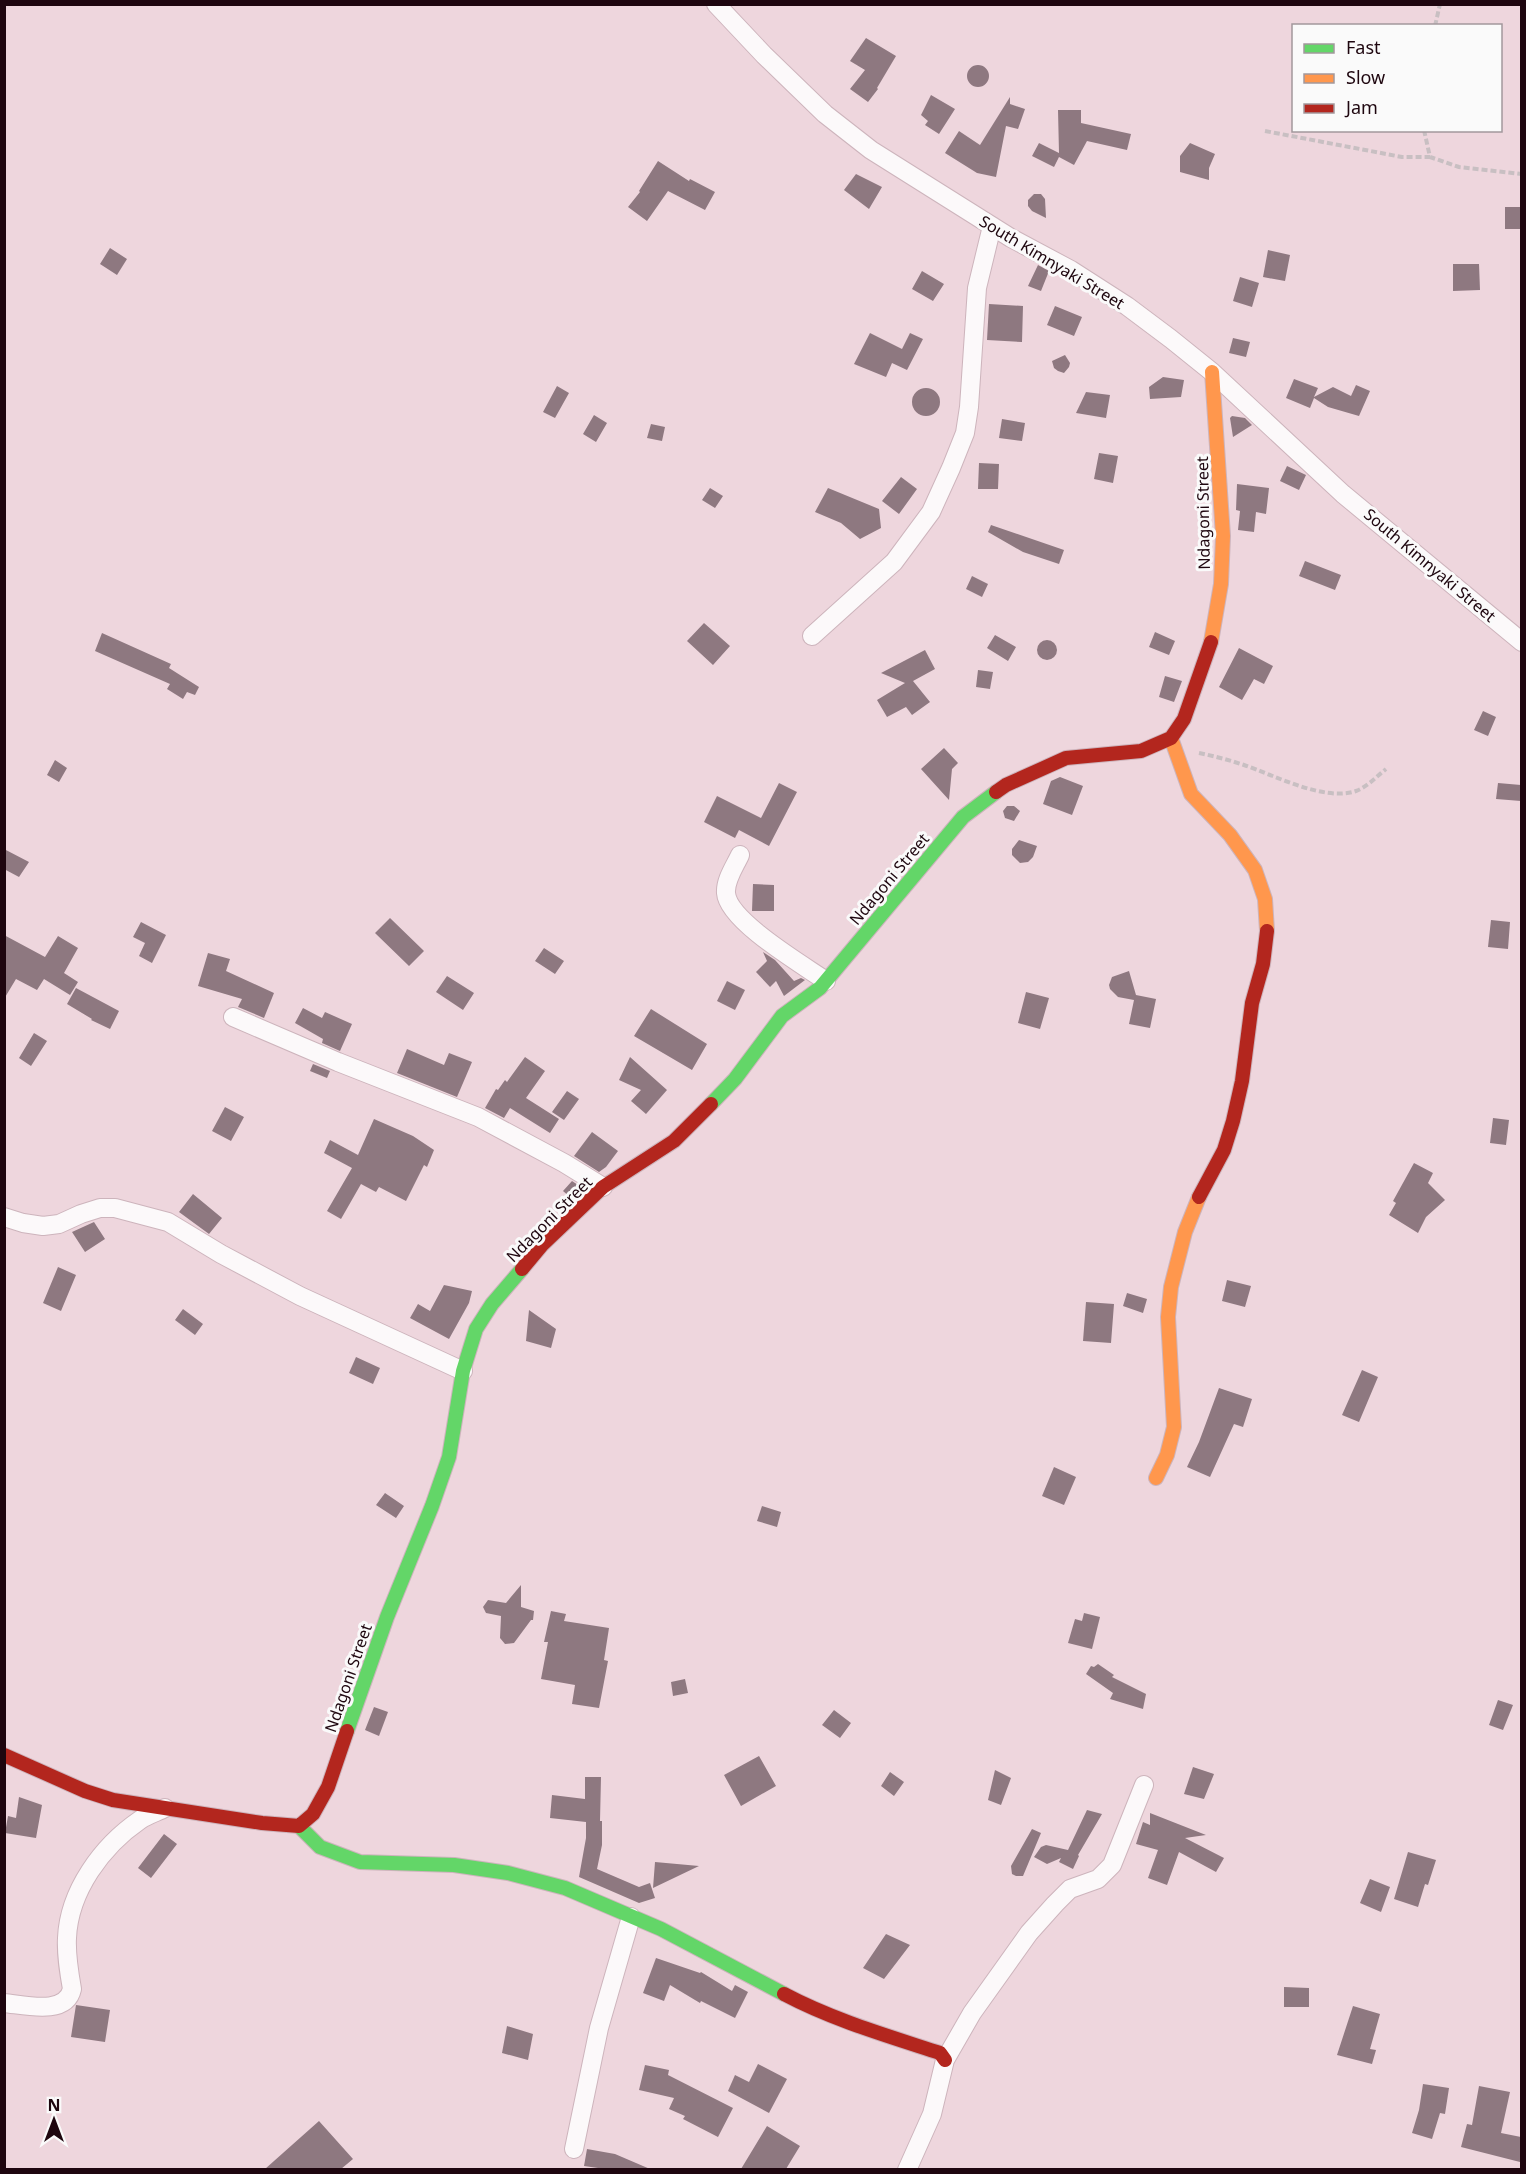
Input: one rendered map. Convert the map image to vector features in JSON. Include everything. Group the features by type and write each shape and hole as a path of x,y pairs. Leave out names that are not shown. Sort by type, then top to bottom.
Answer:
{"street":[{"name":"South Kimnyaki Street","path":"716,4 810,99 852,136 887,161 992,226 1071,270 1127,306 1212,372 1343,494 1521,642"},
{"path":"812,636 894,562 931,512 951,468 965,432 978,288 992,226"},
{"name":"Ndagoni Street","path":"299,1826 313,1814 328,1787 387,1617 432,1506 449,1457 463,1371 476,1329 492,1304 542,1245 603,1187 674,1141 735,1079 782,1016 820,988 963,817 1006,785 1066,758 1141,751 1171,738 1184,719 1214,635 1221,584 1223,536 1212,372"},
{"path":"1156,1478 1167,1455 1174,1427 1168,1328 1171,1287 1185,1232 1199,1197 1224,1149 1233,1121 1242,1081 1252,1003 1263,964 1268,925 1265,899 1255,870 1230,835 1191,794 1171,738"},
{"path":"740,855 728,881 726,894 729,906 740,919 763,938 826,981"},
{"path":"233,1017 338,1062 478,1117 564,1163 603,1187"},
{"path":"4,1217 43,1226 59,1224 100,1208 115,1208 168,1222 221,1254 291,1291 463,1371"},
{"path":"4,1755 85,1791 113,1800 299,1826 320,1847 360,1862 454,1865 508,1873 565,1888 661,1929 799,2002 887,2036 940,2053 945,2060"},
{"path":"907,2169 932,2114 945,2060 978,2004 1029,1932 1070,1889 1098,1879 1112,1865 1144,1785"},
{"path":"4,2003 54,2006 64,2004 70,1997 72,1989 67,1938 72,1904 88,1873 118,1837 141,1819 165,1808"},
{"path":"574,2149 599,2028 631,1917"}],"path":[{"path":"1435,24 1440,4"},
{"path":"1265,131 1402,157 1430,157 1459,167 1521,174"},
{"path":"1424,132 1430,157"},
{"path":"1177,751 1210,755 1318,791 1337,793 1361,788 1386,769"}],"building":[{"path":"866,38 896,56 868,102 850,89 865,70 850,61"},
{"path":"978,65 986,68 989,76 986,84 978,87 970,84 967,76 970,68"},
{"path":"931,95 955,109 939,134 925,125 928,121 921,115"},
{"path":"1010,97 1010,104 1025,109 1018,129 1006,126 996,177 977,173 945,153 959,131 980,145"},
{"path":"1058,110 1081,110 1081,123 1131,134 1127,150 1087,141 1074,165 1059,157 1054,167 1032,156 1039,143 1059,153"},
{"path":"1190,143 1215,154 1209,168 1209,180 1180,172 1180,156"},
{"path":"658,161 689,181 690,179 715,192 705,210 668,191 647,221 628,207 640,192"},
{"path":"856,174 882,187 869,209 844,190"},
{"path":"1034,194 1041,194 1045,199 1046,218 1032,211 1028,206 1028,200"},
{"path":"1505,207 1521,207 1521,229 1505,229"},
{"path":"110,248 127,259 117,275 100,264"},
{"path":"1268,250 1290,255 1285,281 1263,277"},
{"path":"1453,264 1479,264 1480,290 1453,291"},
{"path":"1038,265 1049,271 1041,291 1028,286"},
{"path":"922,271 944,284 933,301 912,289"},
{"path":"1240,277 1259,283 1252,307 1233,301"},
{"path":"989,304 1023,306 1022,342 987,340"},
{"path":"1055,306 1082,317 1074,336 1047,325"},
{"path":"870,333 902,349 910,333 923,339 907,370 892,363 886,377 854,364"},
{"path":"1233,338 1250,342 1246,357 1229,353"},
{"path":"1065,355 1070,363 1064,373 1054,368 1052,361"},
{"path":"1163,377 1184,380 1181,397 1150,399 1149,387"},
{"path":"1294,379 1318,388 1314,397 1333,387 1351,396 1356,385 1370,391 1359,416 1328,407 1314,398 1310,408 1286,398"},
{"path":"557,386 569,393 555,418 543,412"},
{"path":"926,388 936,392 940,402 936,412 926,416 916,412 912,402 916,392"},
{"path":"1086,392 1110,395 1106,418 1076,413"},
{"path":"594,415 607,423 596,442 583,434"},
{"path":"1232,416 1245,418 1252,425 1233,437 1230,418"},
{"path":"1002,419 1025,423 1022,441 999,438"},
{"path":"651,424 665,427 662,441 647,438"},
{"path":"1099,453 1118,456 1113,483 1094,479"},
{"path":"979,463 999,464 998,489 978,489"},
{"path":"1287,466 1306,475 1299,490 1280,481"},
{"path":"901,477 917,489 899,514 882,501"},
{"path":"1237,484 1269,488 1266,514 1256,512 1254,532 1238,530 1240,511 1236,510"},
{"path":"710,488 723,496 715,508 702,500"},
{"path":"828,488 879,509 881,528 860,539 841,523 815,512"},
{"path":"991,525 1064,550 1059,564 1023,552 988,532"},
{"path":"1305,561 1341,575 1335,590 1299,576"},
{"path":"972,576 988,584 982,597 966,589"},
{"path":"704,623 730,646 713,665 687,641"},
{"path":"1155,632 1175,641 1169,655 1149,647"},
{"path":"102,633 171,664 169,668 199,687 195,695 187,692 183,699 167,689 170,684 95,651"},
{"path":"995,635 1016,647 1008,661 987,648"},
{"path":"1047,640 1054,643 1057,650 1054,657 1047,660 1040,657 1037,650 1040,643"},
{"path":"1239,648 1273,666 1264,684 1254,679 1242,700 1219,687"},
{"path":"925,650 935,669 913,681 930,702 912,715 906,707 887,717 877,700 905,683 881,673"},
{"path":"978,670 993,672 990,689 976,687"},
{"path":"1165,676 1182,681 1174,702 1159,697"},
{"path":"1483,711 1496,717 1488,736 1474,730"},
{"path":"944,748 958,763 952,769 949,800 921,769"},
{"path":"55,760 67,768 59,782 47,775"},
{"path":"1060,777 1083,786 1072,815 1043,804 1051,781"},
{"path":"779,783 797,792 769,846 739,830 735,838 704,822 717,796 761,818"},
{"path":"1498,783 1521,785 1521,801 1496,799"},
{"path":"1007,806 1014,806 1020,811 1014,821 1005,818 1003,811"},
{"path":"1019,840 1037,846 1033,857 1028,862 1020,863 1012,855 1012,849"},
{"path":"4,849 29,862 19,877 4,869"},
{"path":"753,884 774,885 774,911 752,911"},
{"path":"390,918 424,951 409,966 375,933"},
{"path":"1491,920 1510,922 1508,949 1488,947"},
{"path":"141,922 166,935 152,963 139,956 145,943 133,937"},
{"path":"4,935 45,957 58,936 78,948 64,973 78,982 70,995 44,979 37,990 16,979 4,999"},
{"path":"544,948 564,961 555,974 535,961"},
{"path":"763,952 775,960 794,981 801,978 805,980 784,996 776,981 770,987 756,972 767,961"},
{"path":"208,953 230,959 226,971 274,993 264,1018 238,1007 242,999 198,986"},
{"path":"1129,971 1136,995 1156,999 1150,1028 1129,1024 1134,1000 1118,997 1110,989 1112,977"},
{"path":"447,976 474,993 463,1010 436,992"},
{"path":"727,981 745,990 735,1010 717,1001"},
{"path":"76,988 119,1011 110,1029 67,1004"},
{"path":"1026,992 1049,998 1040,1029 1018,1023"},
{"path":"303,1008 322,1018 325,1012 352,1024 340,1051 322,1043 323,1039 295,1023"},
{"path":"651,1009 707,1044 692,1070 634,1036"},
{"path":"34,1033 47,1041 31,1066 19,1058"},
{"path":"407,1049 444,1065 449,1053 472,1062 457,1097 397,1073"},
{"path":"525,1057 545,1071 526,1098 559,1119 550,1133 510,1108 504,1118 485,1108 496,1089 498,1090 505,1080 507,1082"},
{"path":"630,1057 667,1090 646,1114 631,1101 641,1090 619,1080"},
{"path":"313,1064 330,1071 327,1078 310,1071"},
{"path":"567,1091 579,1099 564,1120 552,1112"},
{"path":"225,1107 244,1117 231,1141 212,1131"},
{"path":"1493,1118 1509,1120 1506,1145 1490,1143"},
{"path":"374,1119 413,1136 434,1150 427,1167 424,1165 406,1201 379,1187 376,1192 361,1184 341,1219 327,1211 352,1168 324,1153 330,1140 358,1155"},
{"path":"592,1132 618,1151 606,1167 599,1172 574,1156"},
{"path":"1414,1163 1433,1173 1428,1183 1445,1200 1426,1217 1418,1233 1389,1215 1396,1203 1393,1201"},
{"path":"572,1181 581,1187 570,1197 563,1191"},
{"path":"193,1194 222,1218 209,1234 179,1212"},
{"path":"94,1222 105,1239 85,1252 72,1232"},
{"path":"58,1267 76,1275 61,1311 43,1303"},
{"path":"1227,1280 1251,1286 1245,1307 1222,1301"},
{"path":"444,1285 472,1291 469,1303 449,1339 410,1318 418,1304 430,1311"},
{"path":"1127,1293 1147,1299 1143,1313 1123,1306"},
{"path":"1086,1302 1114,1304 1111,1343 1083,1341"},
{"path":"183,1309 203,1324 195,1335 175,1320"},
{"path":"529,1310 556,1329 551,1348 526,1341"},
{"path":"356,1357 380,1368 373,1384 349,1373"},
{"path":"1362,1370 1378,1377 1359,1422 1342,1415"},
{"path":"1219,1388 1252,1399 1243,1427 1234,1424 1210,1477 1187,1467"},
{"path":"1054,1467 1076,1477 1064,1505 1042,1496"},
{"path":"385,1493 404,1506 396,1518 376,1505"},
{"path":"762,1506 781,1512 777,1527 757,1521"},
{"path":"521,1585 521,1607 534,1611 533,1620 514,1643 505,1644 500,1638 501,1616 486,1613 483,1607 488,1600 506,1603"},
{"path":"551,1611 566,1614 564,1621 609,1628 604,1660 608,1661 599,1708 572,1704 575,1685 541,1679 548,1642 544,1642"},
{"path":"1084,1613 1100,1617 1092,1649 1068,1643 1075,1619 1082,1621"},
{"path":"1098,1664 1114,1675 1112,1677 1146,1694 1143,1709 1110,1699 1113,1693 1086,1674 1091,1666"},
{"path":"685,1679 688,1693 673,1696 671,1682"},
{"path":"1498,1700 1513,1705 1503,1730 1489,1725"},
{"path":"374,1707 388,1712 379,1736 365,1730"},
{"path":"834,1710 851,1723 840,1738 822,1725"},
{"path":"759,1756 776,1786 741,1806 724,1775"},
{"path":"1193,1767 1214,1774 1204,1799 1184,1794"},
{"path":"995,1770 1011,1778 1001,1805 988,1800"},
{"path":"890,1772 904,1782 894,1796 881,1786"},
{"path":"585,1777 601,1777 602,1845 597,1869 639,1887 650,1883 655,1898 639,1903 579,1877 586,1838 586,1822 550,1818 552,1795 585,1799"},
{"path":"19,1797 42,1805 36,1838 5,1833 8,1816 16,1818"},
{"path":"1087,1810 1102,1814 1078,1855 1073,1869 1059,1862 1061,1858 1047,1864 1034,1857 1041,1847 1046,1845 1068,1850"},
{"path":"1150,1813 1206,1835 1185,1838 1224,1858 1216,1872 1179,1852 1167,1885 1148,1878 1158,1850 1136,1844 1143,1822 1150,1825"},
{"path":"1032,1829 1041,1833 1023,1876 1016,1876 1012,1874 1011,1866"},
{"path":"164,1834 177,1844 151,1878 138,1868"},
{"path":"1408,1852 1436,1860 1418,1907 1394,1899"},
{"path":"655,1862 699,1866 653,1888"},
{"path":"1370,1879 1390,1887 1381,1912 1360,1903"},
{"path":"886,1934 910,1945 884,1979 863,1968"},
{"path":"656,1958 701,1972 732,1991 735,1985 748,1992 735,2018 701,2001 700,2003 670,1985 664,2001 643,1993"},
{"path":"1284,1987 1309,1988 1309,2007 1284,2007"},
{"path":"76,2005 110,2010 105,2042 71,2037"},
{"path":"1353,2006 1380,2014 1370,2049 1376,2050 1372,2064 1337,2055"},
{"path":"507,2026 533,2034 528,2060 502,2053"},
{"path":"758,2064 787,2079 769,2113 728,2091 735,2075 749,2082"},
{"path":"645,2065 669,2070 668,2075 733,2108 718,2137 683,2119 685,2116 669,2109 674,2098 639,2090"},
{"path":"1423,2084 1449,2088 1445,2114 1440,2113 1432,2139 1412,2133"},
{"path":"1479,2086 1510,2092 1501,2133 1521,2137 1520,2162 1461,2147 1467,2124 1472,2125"},
{"path":"319,2121 353,2159 341,2169 265,2169"},
{"path":"767,2126 800,2146 786,2169 741,2169"},
{"path":"587,2149 615,2154 650,2169 605,2169 584,2166"}],"traffic: fast":[{"path":"711,1104 735,1079 782,1016 820,988 963,817 996,792"},
{"path":"347,1731 387,1617 432,1506 449,1457 463,1371 476,1329 492,1304 522,1269"},
{"path":"299,1826 320,1847 360,1862 454,1865 508,1873 565,1888 661,1929 784,1994"}],"traffic: slow":[{"path":"1211,642 1221,584 1223,536 1212,372"},
{"path":"1171,738 1191,794 1230,835 1255,870 1265,899 1267,931"},
{"path":"1156,1478 1167,1455 1174,1427 1168,1317 1171,1287 1185,1232 1199,1197"}],"traffic: jam":[{"path":"996,792 1006,785 1066,758 1141,751 1171,738 1184,719 1211,642"},
{"path":"1199,1197 1224,1150 1233,1121 1242,1081 1252,1003 1263,964 1267,931"},
{"path":"522,1269 542,1245 603,1187 674,1141 711,1104"},
{"path":"4,1755 85,1791 113,1800 262,1823 299,1826 313,1814 328,1787 347,1731"},
{"path":"784,1994 841,2020 940,2053 945,2060"}]}
